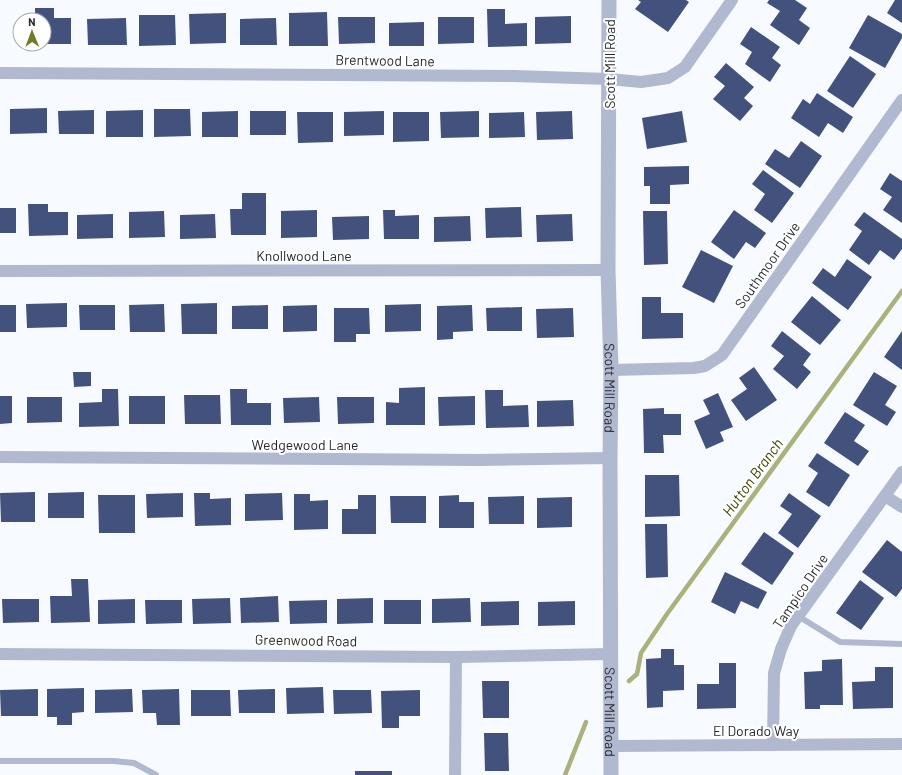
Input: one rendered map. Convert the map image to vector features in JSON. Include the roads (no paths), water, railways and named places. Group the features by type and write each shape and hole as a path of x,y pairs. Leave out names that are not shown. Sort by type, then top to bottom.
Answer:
{"street":[{"name":"Scott Mill Road","path":"609,0 608,270 611,370 611,775"},
{"name":"Brentwood Lane","path":"0,73 321,74 609,79 641,82 668,78 685,67 732,0"},
{"name":"Southmoor Drive","path":"611,370 694,368 705,366 722,355 902,100"},
{"name":"Knollwood Lane","path":"0,271 608,270"},
{"name":"Wedgewood Lane","path":"0,457 479,460 610,458"},
{"name":"Tampico Drive","path":"773,745 774,673 781,649 798,616 902,472"},
{"path":"885,496 902,507"},
{"name":"Greenwood Road","path":"0,654 456,657 611,654"},
{"path":"456,657 456,775"},
{"name":"El Dorado Way","path":"611,746 902,744"}],"lane":[{"path":"798,616 840,642 902,644"},
{"path":"0,761 114,761 134,763 156,775"}],"waterway":[{"name":"Hutton Branch","path":"629,681 637,674 641,653 667,614 902,291"},
{"name":"Hutton Branch","path":"565,775 586,722"}]}
